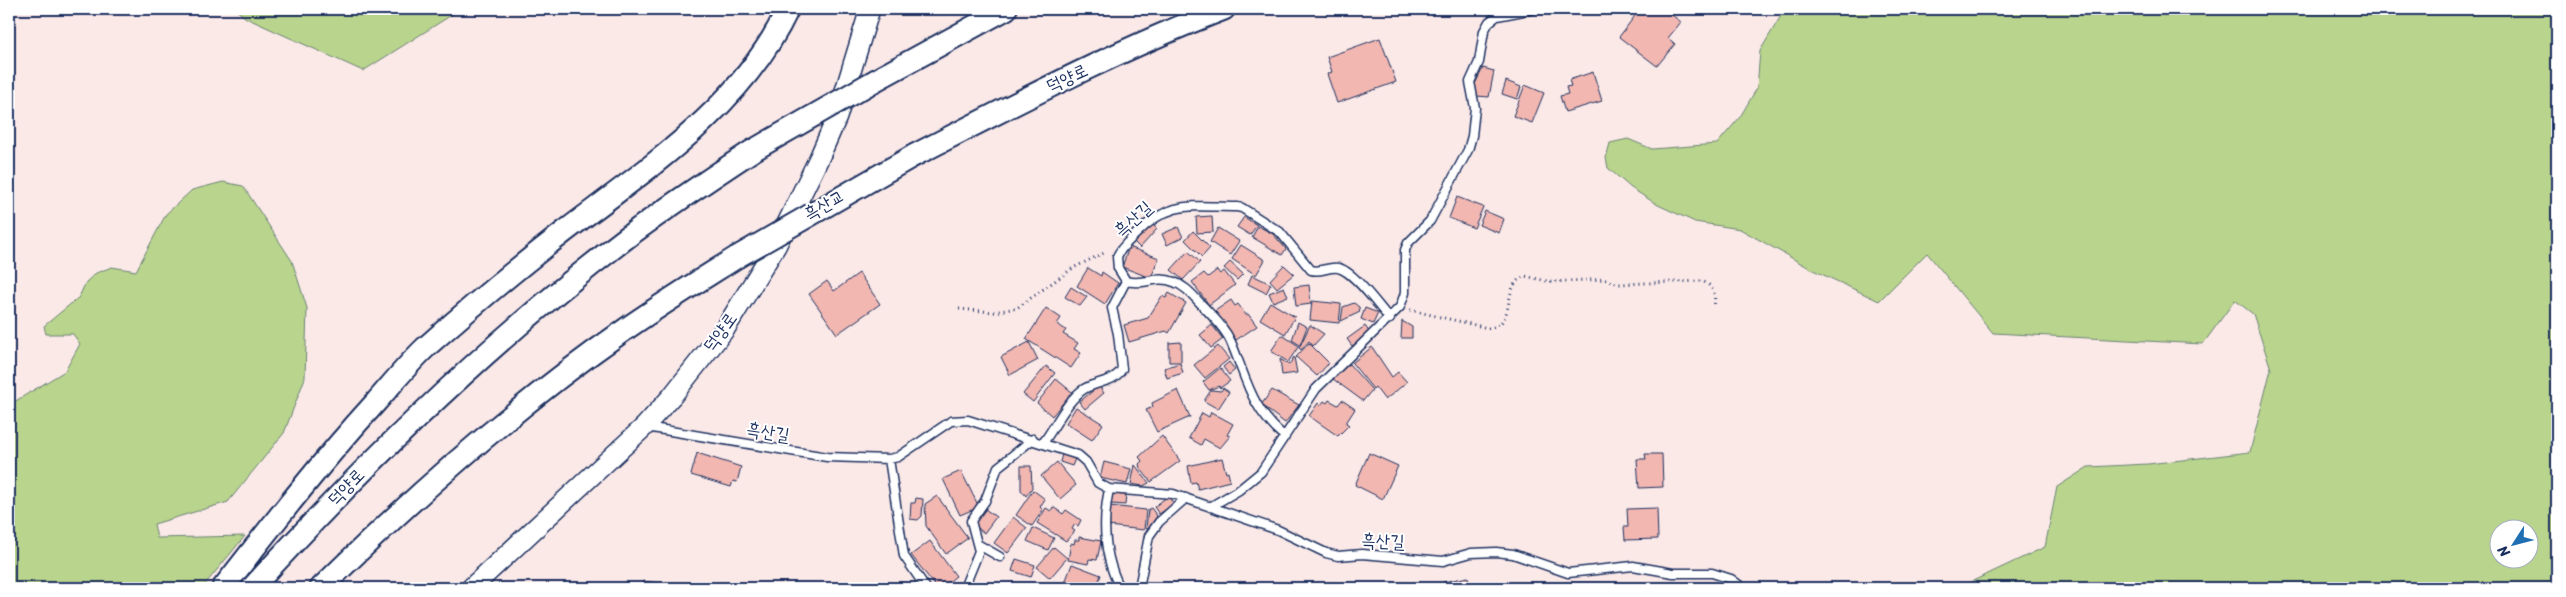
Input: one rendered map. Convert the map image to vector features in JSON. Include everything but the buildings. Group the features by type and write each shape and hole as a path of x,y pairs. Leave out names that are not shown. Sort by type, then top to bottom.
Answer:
{"main road":[{"path":"223,588 308,480 423,350 496,284 680,142 722,104 757,62 777,32 788,9"},
{"name":"덕양로","path":"252,588 385,447 527,319 631,234 752,151 883,76 1006,9"},
{"name":"덕양로","path":"913,156 1043,89 1176,27 1224,9"},
{"name":"흑산교","path":"321,588 430,485 555,382 623,331 736,257 913,156"}],"street":[{"name":"덕양로","path":"471,588 644,427 672,396 725,329 776,246 837,116 870,9"}],"lane":[{"path":"1210,507 1239,490 1261,472 1316,389 1390,319 1400,307 1404,293 1405,250 1408,243 1430,221 1468,150 1472,136 1474,108 1470,82 1480,62 1484,31 1496,16 1534,9"},
{"name":"흑산길","path":"1126,281 1118,268 1117,257 1150,220 1172,208 1236,207 1274,227 1312,270 1321,271 1336,267 1346,272 1390,319"},
{"path":"1043,443 1078,395 1094,383 1116,377 1122,369 1118,334 1112,308 1126,281 1144,284 1155,279 1179,284 1193,295 1228,336 1260,412 1285,437"},
{"name":"흑산길","path":"644,427 827,457 889,459 898,457 942,426 960,419 1033,439 1082,458 1098,483 1109,490 1162,491 1186,498 1278,530 1326,554 1338,556 1362,554 1442,561 1470,553 1496,552 1513,554 1568,572 1633,566 1673,573 1712,573 1730,580 1743,588"},
{"path":"964,588 977,559 979,545 971,520 985,501 998,467 1033,439"},
{"path":"889,459 904,556 926,588"},
{"path":"1109,490 1104,522 1110,565 1120,588"},
{"path":"1139,588 1149,536 1159,522 1186,498"},
{"path":"979,545 1000,557"}],"path":[{"path":"959,309 994,312 1017,308 1073,268 1126,245"},
{"path":"1400,307 1488,328 1496,327 1507,314 1514,286 1525,276 1551,282 1604,279 1619,284 1702,281 1712,289 1715,298 1714,306"}],"green space":[{"path":"235,9 461,9 363,71 246,18"},
{"path":"1785,9 2557,9 2557,588 1958,588 2045,547 2057,487 2088,467 2148,464 2250,452 2271,369 2253,314 2235,300 2203,344 1993,333 1927,253 1879,301 1813,270 1740,229 1695,222 1658,205 1631,188 1608,168 1606,158 1610,143 1628,139 1652,149 1717,144 1740,117 1757,88 1760,51"},
{"path":"223,182 243,186 292,261 307,308 305,378 284,433 228,502 154,524 157,538 245,536 202,588 9,588 9,405 65,371 80,344 73,334 46,334 44,326 79,297 86,282 96,273 112,267 136,271 166,214 192,190"}]}
